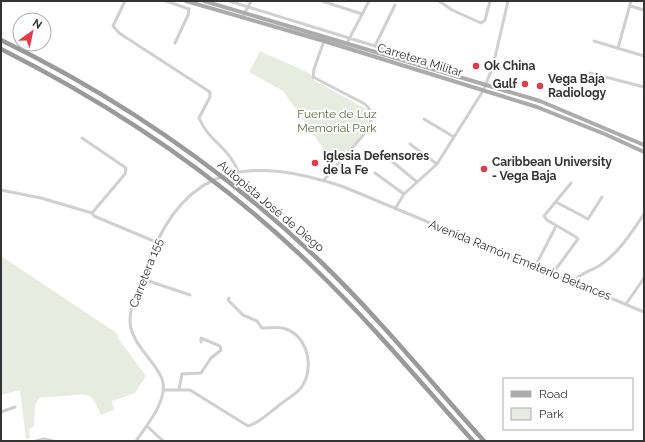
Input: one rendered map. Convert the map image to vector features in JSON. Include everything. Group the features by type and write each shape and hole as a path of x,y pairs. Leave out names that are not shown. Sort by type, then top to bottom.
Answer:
{"highway":[{"name":"Autopista José de Diego","path":"1,40 48,64 104,96 160,131 211,169 283,228 343,284 484,441"},
{"name":"Autopista José de Diego","path":"1,49 103,105 155,139 203,173 276,232 343,296 473,441"}],"main road":[{"name":"Carretera Militar","path":"186,1 347,43 540,101 644,145"},
{"name":"Carretera Militar","path":"204,1 243,16 483,90 571,120 644,152"}],"street":[{"path":"126,1 113,26 119,33 210,92 210,96 199,118 203,128 212,139 233,159 238,171"},
{"path":"166,1 189,8"},
{"path":"229,1 394,52 392,56"},
{"path":"243,16 246,7 251,1"},
{"path":"322,1 362,14"},
{"path":"347,43 369,1"},
{"path":"439,1 452,10 481,23 485,20 490,1"},
{"path":"395,209 404,194 437,164 486,85 493,66 508,1"},
{"path":"618,48 631,1"},
{"path":"175,43 188,15 189,8 195,4"},
{"path":"375,46 395,5"},
{"path":"630,6 644,10"},
{"path":"594,40 644,56"},
{"path":"323,181 366,132 371,124 372,116 370,108 365,104 313,77 314,69 324,41"},
{"path":"590,73 644,87"},
{"path":"424,119 454,137"},
{"path":"82,138 126,168 125,174 92,213"},
{"path":"410,144 437,164"},
{"path":"388,158 417,182"},
{"name":"Carretera 155","path":"163,390 161,376 131,330 132,310 156,242 178,207 190,195 215,178 238,171 272,171 323,181 344,187 395,209"},
{"path":"376,173 404,194"},
{"path":"553,274 578,239 547,220 544,216 571,183"},
{"path":"1,190 41,198 92,213 108,222 156,242"},
{"path":"556,202 588,219 602,197"},
{"name":"Avenida Ramón Emeterio Betances","path":"395,209 644,312"},
{"path":"573,282 584,272 598,266 610,257 635,228 644,214"},
{"path":"534,266 556,226"},
{"path":"626,304 644,278"},
{"path":"143,279 190,295"},
{"path":"136,441 156,413 163,390 190,390 248,426 255,424 297,392 305,380 308,371 308,356 304,344 300,339 294,333 285,328 262,328 255,320 239,311 228,300 229,298"},
{"path":"179,389 182,374 201,373 211,358 221,350 220,346 208,339 201,338 201,342"},
{"path":"1,412 15,407"},
{"path":"147,426 163,441"},
{"path":"36,441 44,439 53,441"}],"green space":[{"name":"Fuente de Luz Memorial Park","path":"260,51 309,73 315,81 368,110 368,124 364,131 353,145 336,162 333,162 283,91 249,72"},
{"path":"1,256 118,334 118,338 146,376 135,393 112,401 114,410 101,415 98,407 88,395 39,398 35,405 34,426 29,429 30,438 26,439 20,390 1,395"}],"place":[{"name":"Ok China","path":"476,66"},
{"name":"Gulf","path":"525,84"},
{"name":"Vega Baja Radiology","path":"540,86"},
{"name":"Iglesia Defensores de la Fe","path":"315,163"},
{"name":"Caribbean University - Vega Baja","path":"484,169"}]}
